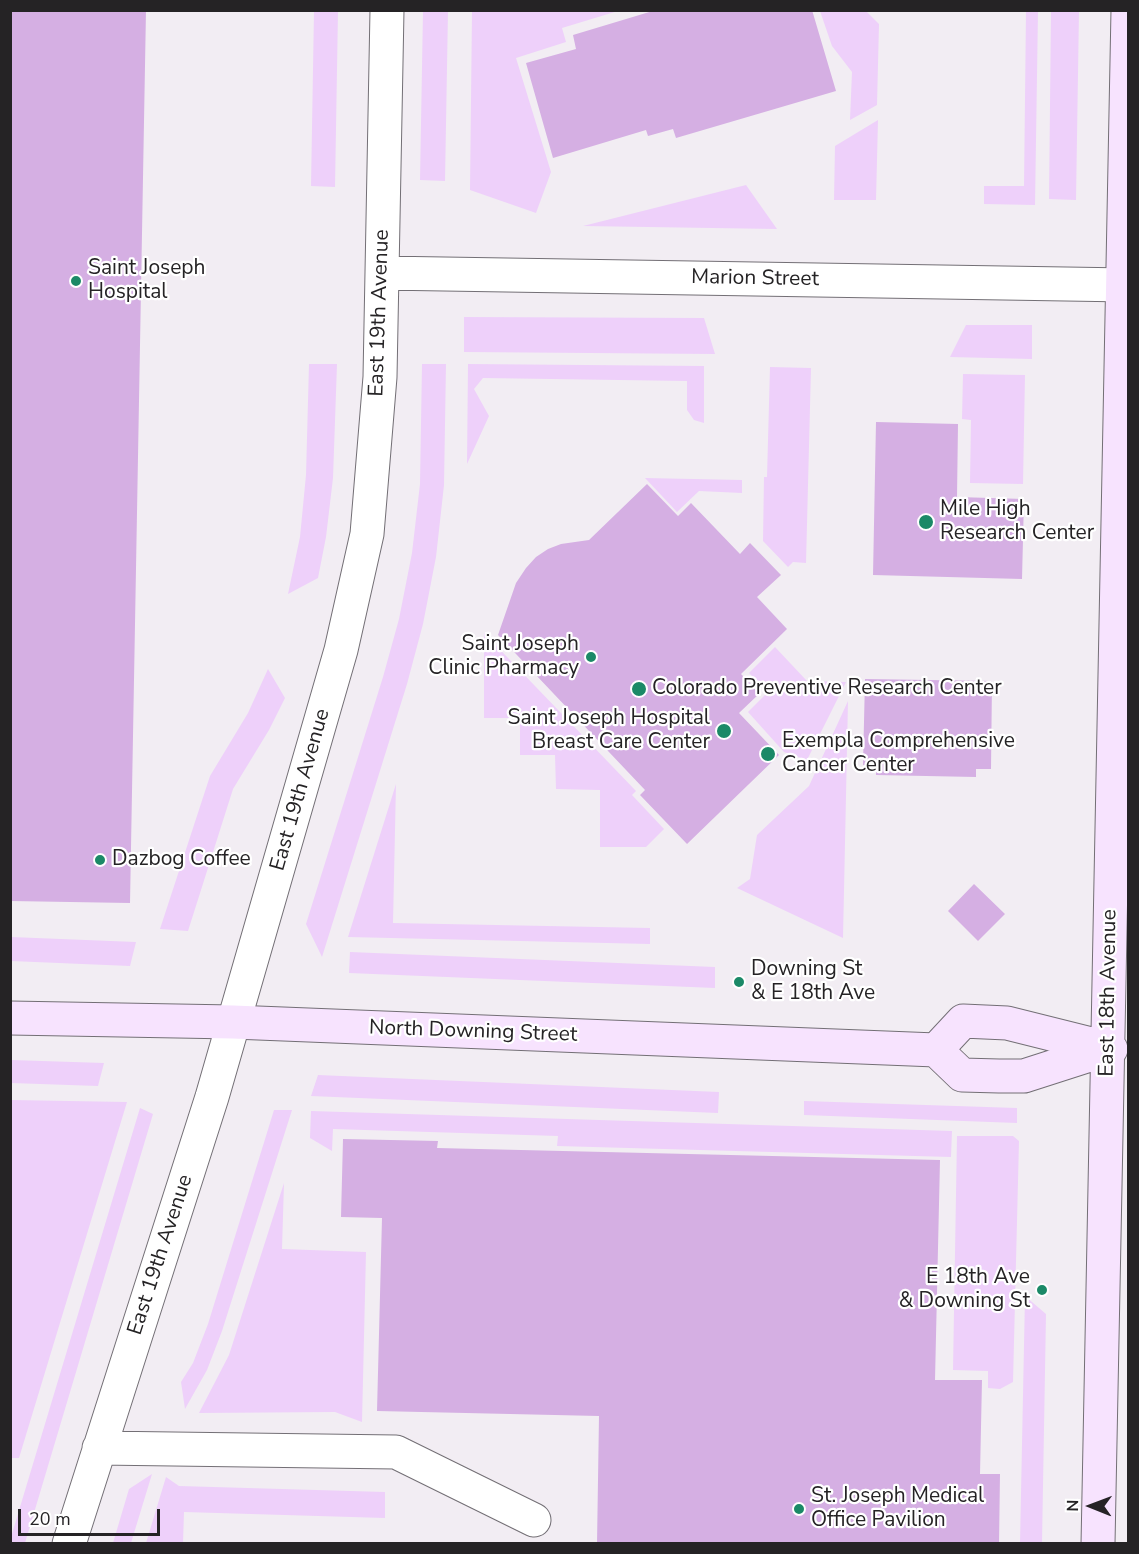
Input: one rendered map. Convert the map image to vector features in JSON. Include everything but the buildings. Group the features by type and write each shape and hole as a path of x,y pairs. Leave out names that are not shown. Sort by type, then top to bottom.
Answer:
{"main road":[{"name":"East 18th Avenue","path":"1098,1544 1118,1049 1128,10"},
{"name":"North Downing Street","path":"10,1018 233,1022 936,1050"},
{"path":"963,1021 1007,1023 1118,1049 1024,1076 962,1075 936,1050 963,1021"}],"street":[{"name":"East 19th Avenue","path":"69,1544 212,1097 341,650 367,534 380,377 387,10"},
{"name":"Marion Street","path":"382,273 1126,285"},
{"path":"99,1448 396,1452 534,1520"}],"shaded area":[{"path":"314,11 338,11 335,187 311,186"},
{"path":"423,11 448,11 445,181 420,180"},
{"path":"472,11 618,11 562,28 566,42 516,58 551,172 536,213 470,190"},
{"path":"820,11 866,11 879,24 877,105 850,120 852,72 832,46"},
{"path":"1026,11 1038,11 1035,205 984,204 984,186 1024,186"},
{"path":"1051,11 1079,11 1076,200 1049,199"},
{"path":"878,120 876,200 834,200 835,146"},
{"path":"746,185 777,229 583,226"},
{"path":"464,317 704,318 715,354 464,352"},
{"path":"966,325 1032,325 1032,359 950,357"},
{"path":"309,364 337,364 333,478 326,537 318,578 288,594 300,537 306,475"},
{"path":"422,364 446,364 444,485 436,557 423,624 407,684 322,957 306,924 383,677 399,619 412,553 420,484"},
{"path":"468,364 704,366 704,423 694,420 687,410 687,381 483,378 474,389 489,416 467,464"},
{"path":"770,367 811,368 806,563 793,562 788,567 763,541"},
{"path":"963,374 1025,375 1023,484 970,483 971,420 962,419"},
{"path":"645,478 742,480 742,493 699,491 677,512"},
{"path":"484,633 636,791 632,795 664,829 646,847 600,847 600,790 556,789 555,755 520,755 520,718 484,718"},
{"path":"775,647 807,681 846,682 807,760 784,752 748,712 768,692 749,673"},
{"path":"268,669 285,698 269,730 233,789 188,931 160,929 210,776 248,713"},
{"path":"848,701 843,938 737,888 750,879 757,835 809,786"},
{"path":"396,784 393,923 650,928 650,944 348,937"},
{"path":"11,937 136,942 130,966 11,961"},
{"path":"350,952 715,967 715,988 349,973"},
{"path":"11,1060 104,1063 98,1086 11,1083"},
{"path":"318,1075 719,1092 718,1113 311,1096"},
{"path":"11,1100 127,1102 19,1458 10,1458"},
{"path":"804,1101 1017,1108 1017,1123 804,1115"},
{"path":"140,1108 153,1114 25,1543 11,1543 11,1537"},
{"path":"274,1110 292,1110 222,1331 207,1370 185,1409 181,1382 193,1363 208,1324"},
{"path":"311,1111 952,1131 951,1157 557,1146 558,1136 333,1129 332,1151 310,1138"},
{"path":"957,1136 1013,1136 1019,1141 1013,1382 1000,1389 988,1388 988,1371 953,1370"},
{"path":"284,1183 282,1249 366,1252 362,1422 335,1412 199,1413 229,1355"},
{"path":"1025,1296 1046,1314 1042,1543 1020,1543"},
{"path":"152,1474 131,1543 113,1543 129,1489"},
{"path":"166,1477 179,1486 385,1492 385,1518 184,1512 183,1543 146,1543"}],"place":[{"name":"Saint Joseph Hospital","path":"76,281"},
{"name":"Mile High Research Center","path":"926,522"},
{"name":"Saint Joseph Clinic Pharmacy","path":"591,657"},
{"name":"Colorado Preventive Research Center","path":"639,689"},
{"name":"Saint Joseph Hospital Breast Care Center","path":"724,731"},
{"name":"Exempla Comprehensive Cancer Center","path":"768,754"},
{"name":"Dazbog Coffee","path":"100,860"},
{"name":"Downing St & E 18th Ave","path":"739,982"},
{"name":"E 18th Ave & Downing St","path":"1042,1290"},
{"name":"St. Joseph Medical Office Pavilion","path":"799,1509"}]}
